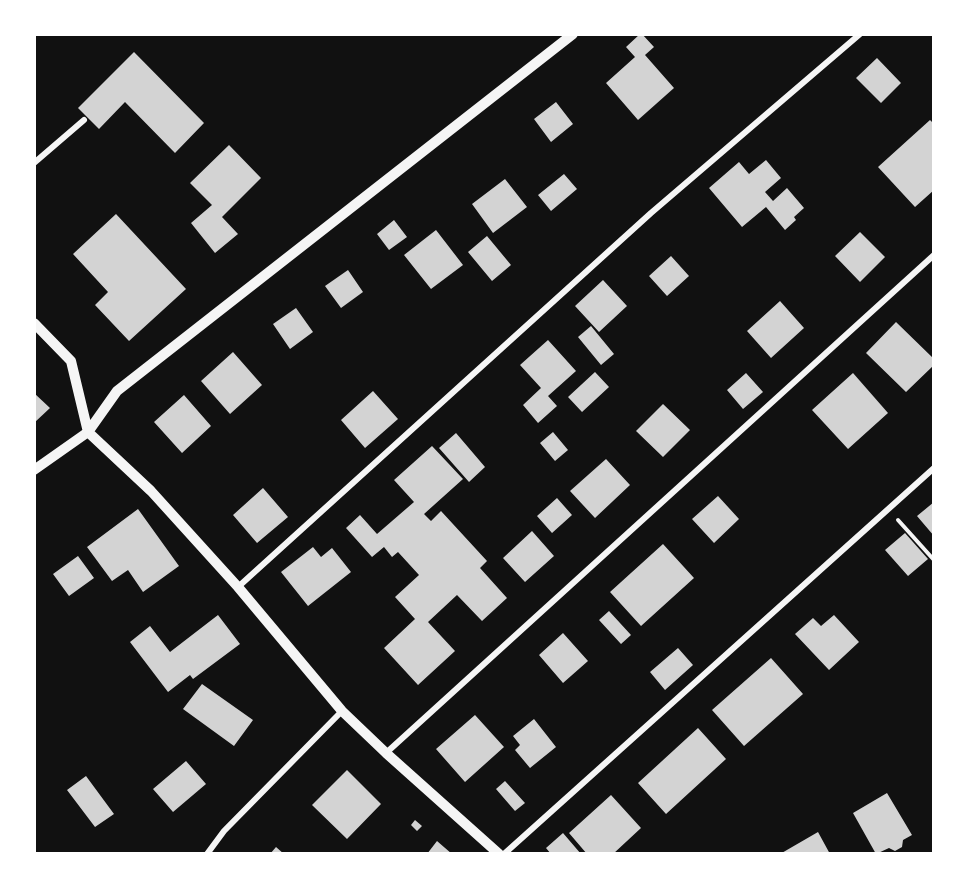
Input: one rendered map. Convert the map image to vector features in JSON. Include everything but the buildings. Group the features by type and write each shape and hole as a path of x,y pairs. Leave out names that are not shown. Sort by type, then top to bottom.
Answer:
{"street":[{"path":"34,470 88,432 117,391 573,34"},
{"path":"238,587 651,213 860,34"},
{"path":"34,163 84,120"},
{"path":"386,753 933,255"},
{"path":"34,323 71,361 88,432 152,491 238,587 342,711 499,854"},
{"path":"504,854 933,468"},
{"path":"207,854 224,831 342,711"}],"path":[{"path":"887,509 933,560"}]}
